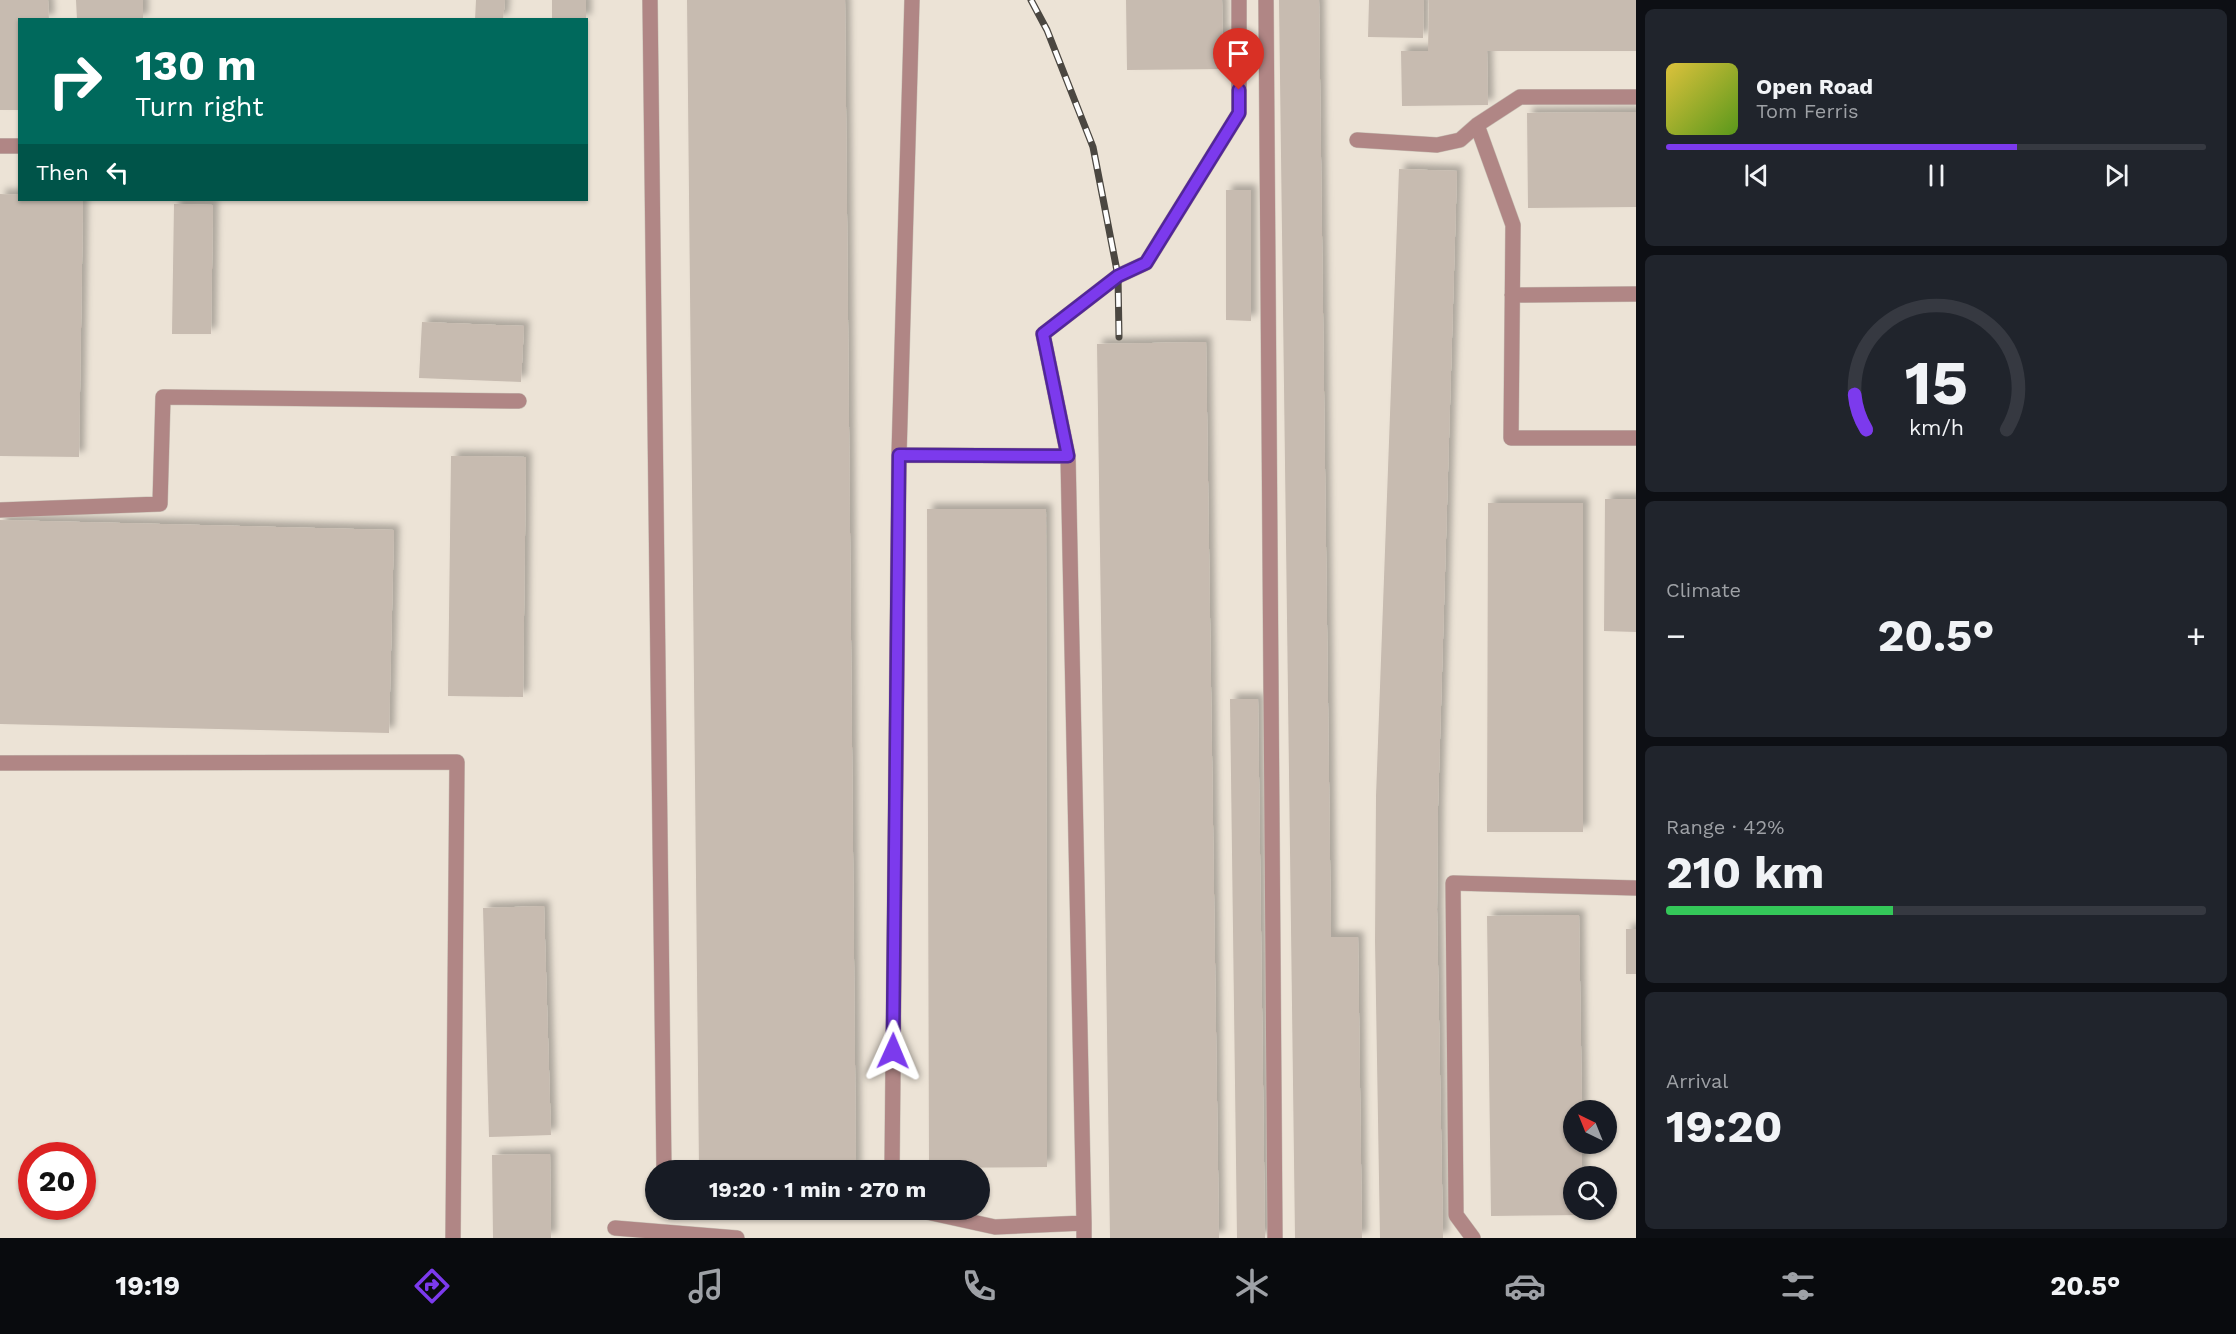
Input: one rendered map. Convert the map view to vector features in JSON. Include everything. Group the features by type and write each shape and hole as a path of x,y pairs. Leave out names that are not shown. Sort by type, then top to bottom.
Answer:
{"lane":[{"path":"650,0 664,1160"},
{"path":"892,1160 899,455 912,0"},
{"path":"963,1220 995,1227 1084,1230 1068,456 1043,334 1118,276 1146,263 1239,113 1239,0"},
{"path":"1266,0 1275,1238"},
{"path":"1357,140 1437,145 1460,140 1478,125 1520,98 1636,97"},
{"path":"1478,125 1514,225 1511,438 1636,438"},
{"path":"0,146 18,146"},
{"path":"1512,295 1636,294"},
{"path":"0,510 160,504 163,397 519,401"},
{"path":"899,455 1068,456"},
{"path":"0,763 457,762 453,1238"},
{"path":"1473,1238 1456,1215 1453,883 1636,888"},
{"path":"615,1228 737,1238"}],"building":[{"path":"0,0 48,0 49,18 18,18 18,110 0,110"},
{"path":"76,0 143,0 143,18 77,18"},
{"path":"476,0 505,0 503,18 475,18"},
{"path":"552,0 586,0 586,18 552,18"},
{"path":"687,0 845,0 856,1160 699,1160"},
{"path":"1126,0 1222,0 1223,69 1127,70"},
{"path":"1279,0 1319,0 1331,937 1358,937 1362,1238 1295,1238"},
{"path":"1369,0 1424,0 1423,38 1368,37"},
{"path":"1429,0 1636,0 1636,51 1487,51 1488,105 1402,106 1401,51 1428,51"},
{"path":"1636,112 1636,207 1528,208 1527,113"},
{"path":"1399,169 1457,171 1438,807 1437,910 1443,1238 1380,1238 1375,941 1376,796"},
{"path":"1226,190 1251,190 1251,321 1226,320"},
{"path":"0,194 18,195 18,201 83,201 79,457 0,456"},
{"path":"174,204 213,205 211,334 172,334"},
{"path":"422,322 524,326 521,382 419,378"},
{"path":"1206,342 1219,1238 1110,1238 1097,344"},
{"path":"451,456 526,457 523,697 448,696"},
{"path":"1605,499 1636,499 1636,632 1604,631"},
{"path":"1488,503 1583,503 1583,832 1487,832"},
{"path":"927,509 1046,509 1047,1167 990,1167 990,1160 929,1160"},
{"path":"0,520 394,530 389,733 0,724"},
{"path":"1230,699 1258,699 1265,1238 1237,1238"},
{"path":"544,906 551,1135 489,1137 483,908"},
{"path":"1579,915 1582,1100 1563,1100 1563,1154 1582,1154 1582,1166 1563,1166 1563,1215 1491,1216 1487,916"},
{"path":"1626,929 1636,929 1636,974 1626,974"},
{"path":"550,1154 551,1238 493,1238 492,1155"}],"railway":[{"path":"1031,0 1047,30 1093,147 1118,276 1119,337"}],"route":[{"path":"893,1051 899,455 1068,456 1043,334 1118,276 1146,263 1239,113 1239,90"}]}
